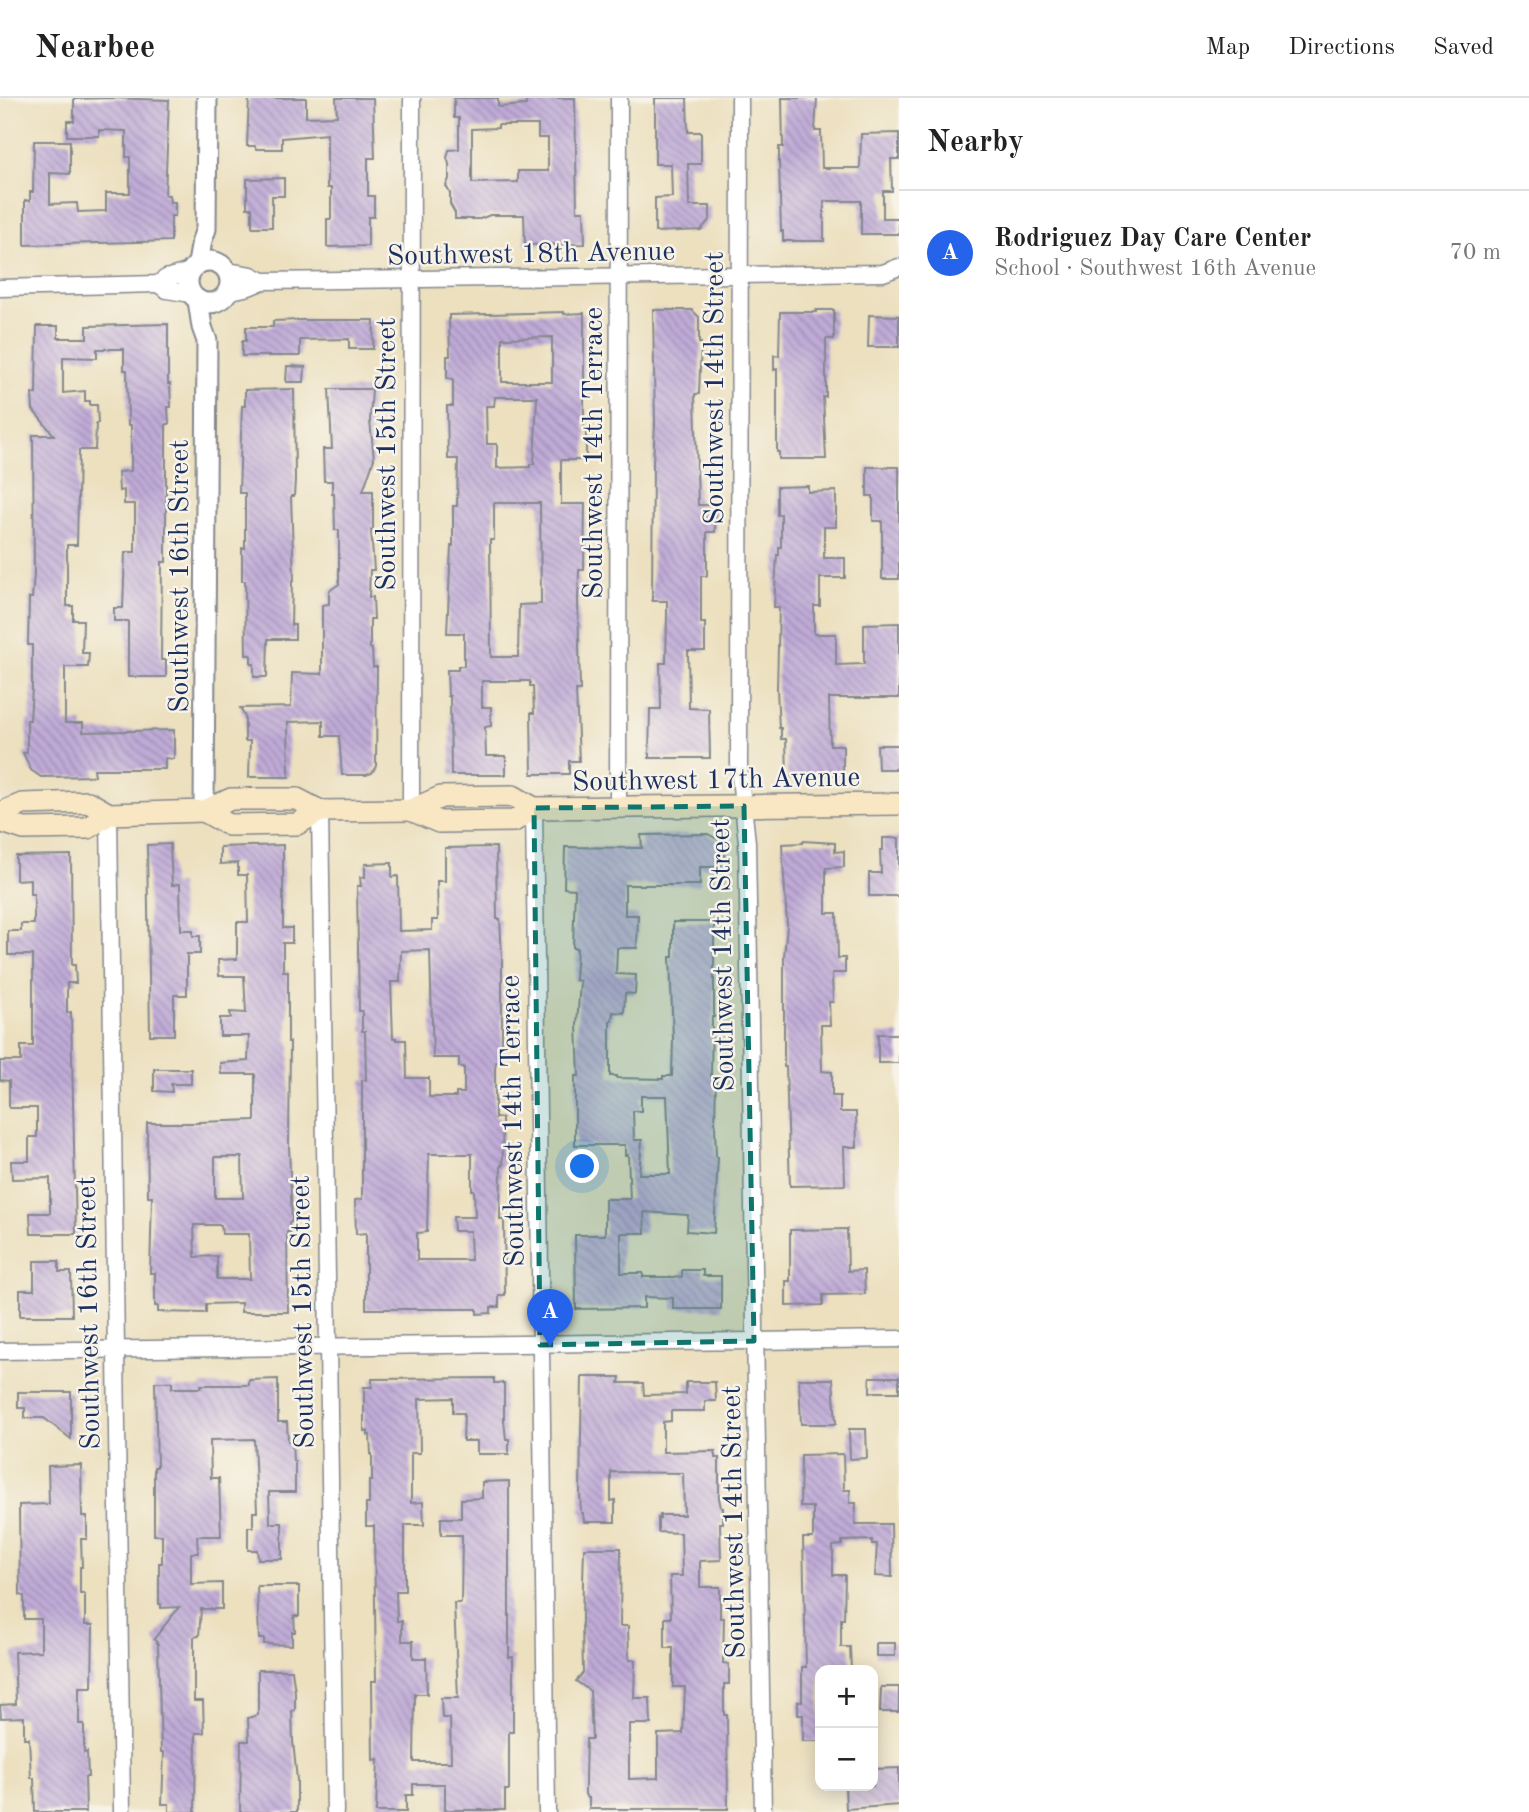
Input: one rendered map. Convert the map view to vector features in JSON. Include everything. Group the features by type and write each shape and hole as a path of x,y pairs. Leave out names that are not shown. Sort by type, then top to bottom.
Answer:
{"main road":[{"name":"Southwest 17th Avenue","path":"0,813 22,804 88,803 109,814 204,811 231,799 296,799 320,811 411,810 442,797 513,796 534,808 899,804"},
{"name":"Southwest 17th Avenue","path":"0,821 24,829 88,828 109,814"}],"street":[{"path":"195,297 188,282 206,229 207,98"},
{"name":"Southwest 15th Street","path":"411,810 412,98"},
{"name":"Southwest 14th Terrace","path":"618,808 619,98"},
{"name":"Southwest 14th Street","path":"740,98 739,768 747,842 763,1812"},
{"path":"0,288 158,284 167,290 212,303 223,296 229,281 206,229"},
{"path":"158,284 166,278 212,261 223,267"},
{"name":"Southwest 18th Avenue","path":"223,267 263,281"},
{"name":"Southwest 18th Avenue","path":"223,296 263,281 894,273"},
{"name":"Southwest 16th Street","path":"204,811 207,341 223,296"},
{"name":"Southwest 16th Street","path":"195,297 207,341"},
{"name":"Southwest 14th Terrace","path":"534,808 547,1812"},
{"name":"Southwest 15th Street","path":"320,811 335,1812"},
{"name":"Southwest 16th Street","path":"109,814 122,1812"},
{"path":"0,1351 899,1339"}],"highlighted area":[{"path":"744,806 754,1341 540,1345 534,808"}],"building":[{"path":"249,98 306,98 306,117 337,116 336,98 373,98 375,158 368,158 368,196 374,196 374,217 368,217 368,246 327,247 331,188 327,188 327,134 282,138 282,149 256,149 255,146 247,146"},
{"path":"454,98 498,98 498,107 526,105 526,98 575,98 577,211 584,211 585,244 525,245 524,215 455,219 446,186 449,179 449,150 459,149 459,118 454,118","holes":["498,125 538,125 538,138 548,138 548,171 518,171 518,182 472,183 472,129 498,128"]},
{"path":"655,98 687,98 688,132 701,132 701,164 688,164 689,206 710,206 710,219 701,230 655,232 655,198 672,197 671,164 655,164"},
{"path":"782,98 817,98 815,131 821,131 822,168 860,168 861,134 899,133 899,159 891,159 892,191 883,191 883,218 899,218 899,234 861,234 861,201 824,201 824,241 783,241 779,162 779,147 783,147"},
{"path":"74,99 169,100 165,195 169,195 170,202 175,202 175,216 171,216 171,241 25,245 25,200 30,201 30,192 33,192 34,141 70,141 70,174 50,173 50,204 77,203 78,212 106,211 106,193 130,193 130,157 126,157 126,131 99,130 99,136 67,136 67,121 74,121"},
{"path":"284,178 284,196 272,196 272,227 252,227 252,208 247,208 247,179"},
{"path":"653,310 692,310 699,317 699,394 695,394 698,505 716,505 715,532 707,532 707,576 701,576 701,623 705,623 705,651 688,651 689,708 709,709 710,758 649,758 650,709 661,709 660,663 666,663 667,615 667,601 652,601 655,424"},
{"path":"834,310 834,339 826,339 826,397 823,397 826,459 779,459 777,369 774,370 774,355 779,356 780,312"},
{"path":"584,313 586,460 561,460 561,504 585,504 584,570 579,570 578,600 580,690 576,690 579,761 569,761 569,774 532,774 531,713 534,713 533,686 530,686 530,681 482,681 482,707 491,707 491,726 485,727 486,756 506,756 506,775 451,775 447,670 458,670 458,666 464,666 464,633 447,633 458,459 448,459 447,406 453,406 453,379 447,378 447,356 450,356 449,315","holes":["552,337 552,382 502,382 502,338","495,397 537,397 534,464 530,464 530,467 497,468 497,444 487,444 486,406 494,406","494,503 540,503 541,604 519,605 518,657 491,657 490,540 494,540"]},
{"path":"869,315 899,316 899,347 868,347"},
{"path":"374,320 373,349 349,349 349,339 300,340 300,356 242,356 246,327 273,327 273,321"},
{"path":"168,324 168,384 171,407 168,407 169,424 166,424 166,562 162,562 161,660 166,660 166,677 128,677 128,621 114,621 114,608 123,608 125,552 135,552 135,504 124,504 124,490 119,491 118,472 131,471 131,425 128,425 124,349 97,349 97,358 63,357 63,393 85,391 85,401 90,401 90,405 97,405 98,423 95,450 79,450 77,545 67,545 67,606 73,606 73,620 83,620 82,653 89,653 88,667 65,667 65,723 83,723 83,732 174,730 174,759 165,758 165,769 94,769 95,776 41,777 31,770 23,753 27,753 27,720 30,720 32,688 32,645 28,645 29,598 32,598 34,574 33,435 54,435 33,410 32,394 36,394 37,326 58,326 58,338 87,338 87,326"},
{"path":"287,366 305,367 304,382 286,382"},
{"path":"294,389 295,480 294,496 291,496 294,581 291,625 295,625 295,639 268,639 267,677 254,677 251,655 246,655 245,581 242,581 245,493 239,493 242,406 245,406 245,390"},
{"path":"329,389 372,389 370,421 374,459 363,491 373,491 371,530 374,570 370,570 369,597 373,597 374,619 370,619 370,648 373,667 377,667 376,766 372,773 366,775 342,775 339,736 323,736 323,721 288,722 289,777 249,777 250,741 245,741 245,717 240,708 291,707 292,673 322,674 322,605 329,604 329,591 339,584 339,530 335,530 334,493 332,481 324,481 323,449 332,449"},
{"path":"867,467 899,467 899,579 882,579 882,521 873,521 873,496 867,496"},
{"path":"808,486 808,492 836,491 836,527 824,527 824,558 845,558 845,578 820,578 820,606 814,606 814,634 836,634 836,665 864,664 864,624 899,623 899,698 829,698 830,745 843,745 843,774 787,777 786,739 781,739 779,728 777,689 779,607 774,607 777,555 781,547 781,514 777,515 777,487"},
{"path":"877,745 899,745 899,769 878,769"},
{"path":"708,834 724,843 725,867 700,867 700,885 625,885 625,915 638,915 637,948 617,948 616,974 636,975 635,994 625,993 624,1013 613,1012 610,1021 610,1076 663,1079 663,1076 672,1076 670,957 673,957 673,922 714,922 711,1077 716,1077 715,1125 718,1157 714,1233 687,1231 688,1215 644,1212 645,1233 621,1233 621,1273 643,1273 643,1277 682,1277 682,1270 703,1270 703,1276 721,1276 721,1309 673,1309 673,1298 644,1297 644,1308 576,1309 575,1235 605,1235 605,1199 630,1199 625,1145 575,1145 575,1076 579,1076 577,1025 580,981 575,980 577,948 573,948 575,889 564,888 565,847 642,848 641,835","holes":["641,1096 667,1096 670,1174 639,1174 642,1140 634,1140 633,1111 641,1111"]},
{"path":"883,838 899,838 899,896 869,896 869,873 881,873 880,850 883,850"},
{"path":"803,841 835,843 835,852 844,851 844,867 826,868 826,913 837,913 838,958 845,958 845,973 832,973 833,1002 829,1002 830,1025 821,1025 822,1071 832,1072 832,1096 840,1096 840,1112 856,1112 857,1147 844,1147 845,1185 790,1186 784,1067 784,957 787,925 782,844"},
{"path":"170,844 172,885 180,884 181,930 193,930 193,936 200,936 200,954 187,954 187,995 174,995 174,1035 150,1035 147,845"},
{"path":"283,845 283,928 292,928 292,943 283,943 283,971 288,971 290,1042 289,1146 292,1222 289,1222 290,1232 287,1232 288,1312 241,1312 241,1303 206,1304 206,1313 158,1312 158,1306 155,1306 155,1273 150,1273 152,1197 148,1197 147,1123 255,1120 255,1074 221,1074 220,1063 248,1061 249,1036 220,1036 220,1018 231,1018 230,1012 246,1013 244,976 219,976 218,960 237,959 237,922 248,922 247,875 238,875 238,863 220,864 220,847","holes":["215,1157 242,1157 243,1198 215,1198","194,1225 221,1225 222,1234 249,1234 250,1279 217,1279 217,1256 195,1257"]},
{"path":"496,847 497,919 500,919 502,958 502,1062 496,1062 495,1067 495,1118 502,1118 500,1220 504,1220 505,1295 499,1295 499,1307 491,1307 491,1313 477,1314 477,1309 366,1309 366,1233 356,1234 355,1200 362,1199 362,1080 366,1080 365,1031 362,1031 362,1011 359,1011 357,886 361,886 360,877 365,877 365,864 392,863 392,877 398,876 399,931 432,930 432,920 438,920 437,881 445,881 445,848","holes":["430,950 433,1058 459,1058 459,1067 464,1067 464,1093 456,1093 456,1097 429,1097 429,1078 407,1078 406,1040 393,1038 391,982 400,982 401,951","429,1154 472,1154 475,1217 453,1217 454,1231 470,1231 471,1260 417,1260 417,1233 427,1232"]},
{"path":"71,855 72,965 75,965 76,983 67,983 67,1013 71,1012 76,1234 31,1234 30,1213 50,1213 50,1178 12,1179 11,1161 29,1161 29,1137 37,1137 37,1108 9,1108 9,1081 0,1080 0,1061 21,1061 21,1046 33,1046 33,955 8,955 8,931 21,931 21,924 34,924 34,894 30,894 30,879 16,880 16,856"},
{"path":"878,1034 899,1034 899,1063 878,1063"},
{"path":"154,1069 191,1069 191,1084 171,1084 172,1092 154,1091"},
{"path":"847,1229 848,1271 864,1270 865,1294 823,1295 823,1305 786,1306 786,1281 790,1281 790,1230"},
{"path":"34,1261 59,1261 59,1272 71,1272 72,1316 20,1316 20,1290 34,1290"},
{"path":"582,1377 620,1377 619,1383 643,1383 644,1395 686,1394 686,1382 715,1382 716,1401 705,1401 705,1411 671,1411 671,1421 663,1422 663,1452 715,1451 715,1458 719,1458 719,1498 723,1508 723,1523 720,1523 721,1560 700,1561 700,1587 720,1587 720,1618 724,1618 723,1663 729,1664 729,1684 724,1684 728,1809 589,1809 589,1798 585,1794 585,1777 586,1739 592,1739 590,1691 576,1681 583,1673 584,1548 621,1548 620,1626 628,1626 629,1660 635,1660 634,1698 650,1698 651,1724 629,1724 629,1779 658,1778 658,1734 683,1733 685,1687 673,1687 673,1648 665,1648 665,1618 671,1618 670,1576 682,1576 681,1533 658,1532 658,1518 660,1519 660,1515 684,1515 683,1473 611,1472 611,1501 615,1500 615,1522 584,1522 580,1492"},
{"path":"870,1377 899,1377 899,1392 870,1392"},
{"path":"494,1378 494,1383 504,1383 504,1420 506,1439 509,1439 509,1454 477,1454 477,1441 463,1441 464,1413 453,1413 453,1398 419,1399 420,1453 411,1453 411,1503 423,1502 424,1525 405,1525 405,1591 396,1591 397,1621 402,1621 402,1641 413,1641 413,1658 426,1658 427,1694 415,1694 414,1762 451,1762 450,1718 442,1718 441,1698 458,1698 454,1603 461,1603 462,1535 441,1535 441,1518 461,1518 461,1499 482,1498 482,1482 509,1481 509,1657 513,1657 513,1732 509,1732 509,1790 505,1790 505,1810 445,1810 445,1784 413,1784 413,1795 406,1795 406,1812 376,1812 378,1759 373,1760 372,1681 376,1681 374,1526 366,1526 369,1481 372,1481 372,1454 370,1435 368,1431 364,1431 364,1387 372,1387 372,1379"},
{"path":"278,1379 278,1422 287,1422 288,1441 292,1441 295,1461 295,1492 269,1492 270,1523 282,1523 282,1559 258,1559 257,1550 248,1550 248,1527 253,1527 253,1512 257,1512 254,1439 210,1440 211,1478 219,1478 221,1536 197,1536 198,1553 191,1553 191,1584 222,1583 222,1609 201,1609 199,1636 194,1637 194,1701 203,1701 204,1733 196,1733 195,1812 169,1812 169,1804 162,1804 164,1752 161,1752 158,1644 154,1639 179,1607 161,1608 159,1604 162,1535 154,1535 154,1467 157,1467 155,1382 172,1382 172,1388 201,1388 201,1385 249,1385 249,1380"},
{"path":"799,1379 833,1379 836,1424 801,1424"},
{"path":"18,1392 71,1392 71,1439 44,1418 25,1418 25,1408 18,1408"},
{"path":"849,1429 866,1429 867,1458 850,1459"},
{"path":"843,1454 844,1490 850,1490 850,1503 856,1503 855,1524 891,1524 892,1577 875,1576 877,1544 872,1544 872,1540 842,1541 842,1545 833,1546 833,1575 845,1575 841,1647 850,1647 851,1665 815,1665 815,1741 803,1741 803,1715 798,1715 798,1701 802,1701 802,1667 806,1667 803,1538 813,1538 813,1507 800,1507 801,1455"},
{"path":"81,1465 82,1516 87,1516 87,1539 81,1539 80,1594 85,1594 85,1625 93,1625 92,1687 79,1687 79,1724 84,1724 84,1753 87,1752 86,1812 35,1812 34,1778 31,1778 29,1738 24,1738 24,1717 1,1718 0,1705 16,1704 14,1652 41,1651 41,1619 24,1619 24,1596 20,1595 19,1505 49,1504 48,1466"},
{"path":"257,1586 299,1586 299,1616 294,1616 292,1645 264,1644 264,1639 259,1639"},
{"path":"876,1643 895,1643 895,1656 876,1656"},
{"path":"258,1670 292,1670 295,1692 295,1710 292,1711 297,1812 240,1812 241,1741 249,1741 248,1718 258,1715"},
{"path":"881,1687 899,1687 899,1712 880,1712"},
{"path":"899,1768 899,1805 846,1809 845,1791 878,1791 878,1769"}],"place":[{"name":"Rodriguez Day Care Center","path":"550,1347"}]}
